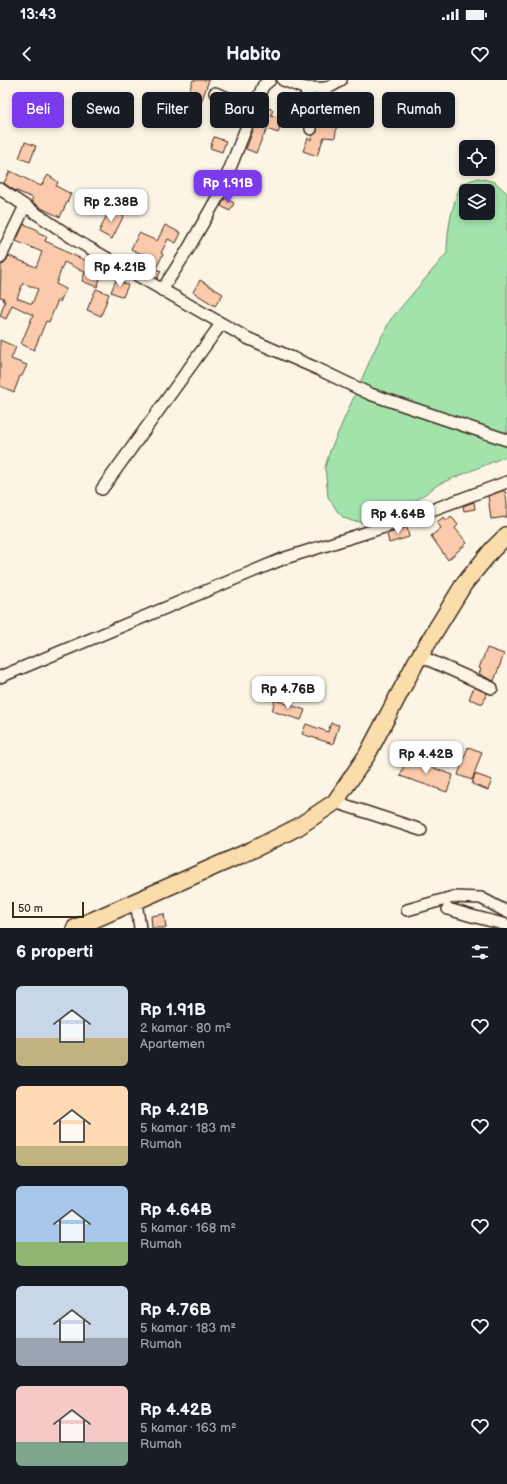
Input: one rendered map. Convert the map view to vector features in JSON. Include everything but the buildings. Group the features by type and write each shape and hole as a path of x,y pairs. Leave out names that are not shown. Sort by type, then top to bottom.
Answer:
{"highway":[{"path":"75,928 244,854 298,827 335,802 367,755 420,656 464,584 492,550 507,535"}],"street":[{"path":"261,92 263,86 270,80"},
{"path":"283,80 304,88 325,89 333,86 341,80"},
{"path":"304,88 310,97 311,129"},
{"path":"162,290 187,251 220,193 246,128"},
{"path":"0,189 77,241 247,338 318,369 370,394 507,440"},
{"path":"0,258 25,206"},
{"path":"102,488 221,324"},
{"path":"0,677 285,558 397,523 507,482"},
{"path":"420,656 492,688"},
{"path":"335,802 421,830"},
{"path":"407,910 453,897 481,898 507,912"},
{"path":"136,902 140,928"},
{"path":"448,909 507,925"}],"green space":[{"path":"478,178 495,182 507,193 507,456 439,484 414,502 379,520 361,522 352,521 344,518 338,512 328,497 325,467 330,451 375,349 391,319 447,253 448,235 455,201 459,190 459,220 495,220 495,184 461,184"}]}
